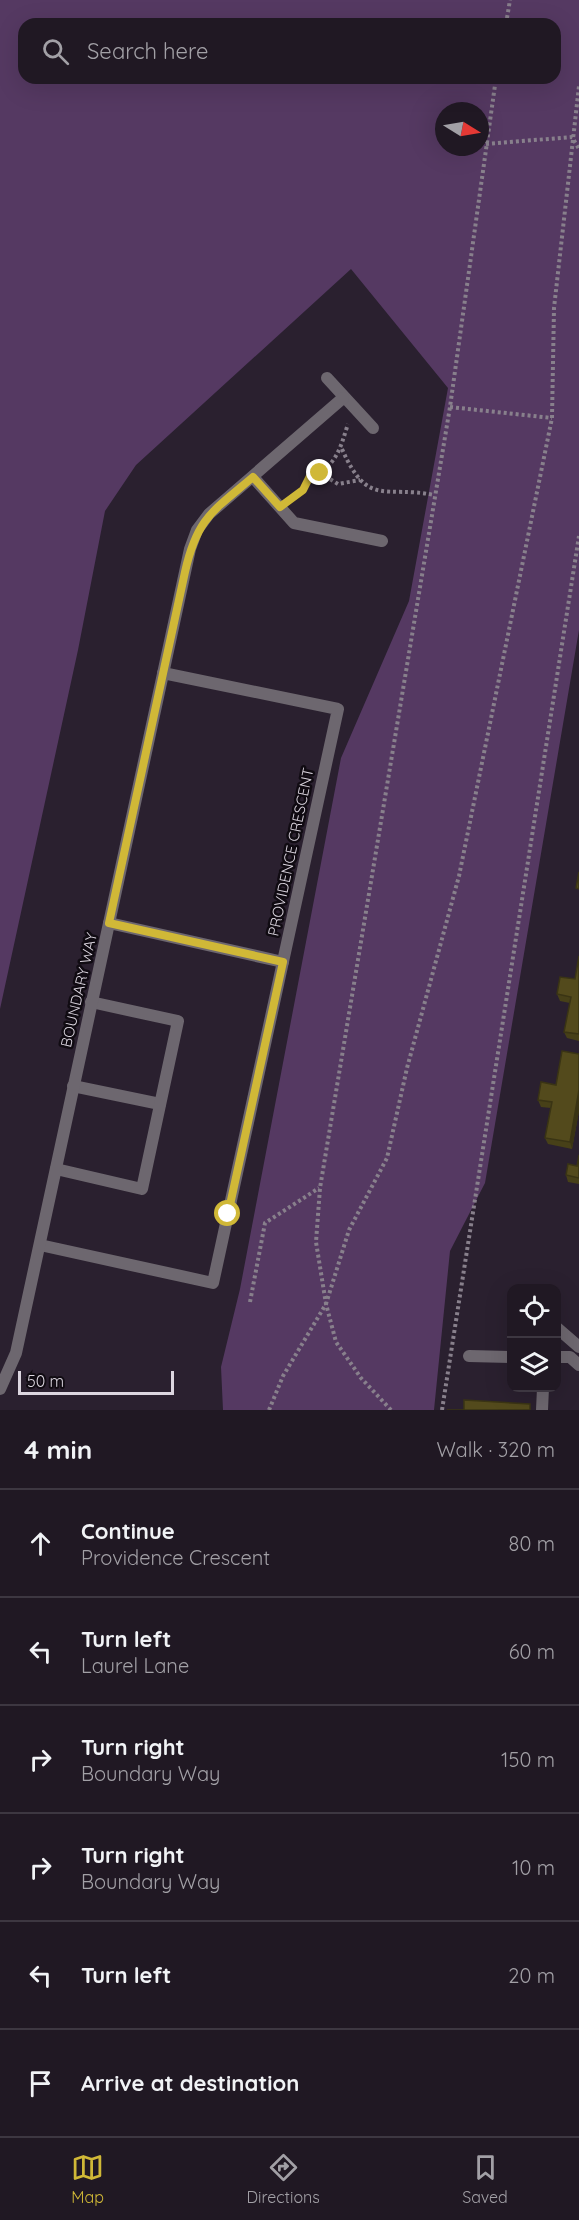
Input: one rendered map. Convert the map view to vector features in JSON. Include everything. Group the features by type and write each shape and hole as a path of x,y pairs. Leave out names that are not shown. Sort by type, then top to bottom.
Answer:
{"street":[{"path":"327,378 373,428"},
{"name":"BOUNDARY WAY","path":"0,1389 16,1353 190,549 198,530 209,514 344,398"},
{"path":"253,477 294,523 382,540"},
{"name":"PROVIDENCE CRESCENT","path":"40,1245 213,1283 338,709 163,673"},
{"path":"109,923 283,962"},
{"path":"56,1169 142,1188 178,1020 91,1002"},
{"path":"73,1086 160,1104"},
{"path":"561,1331 579,1347"},
{"path":"469,1356 507,1357"},
{"path":"561,1357 570,1357 579,1365"},
{"path":"543,1392 543,1410"}],"path":[{"path":"507,18 510,0"},
{"path":"489,124 495,84"},
{"path":"269,1410 283,1376 326,1304 350,1230 387,1158 407,1068 459,876 552,418 554,308 579,86"},
{"path":"489,144 572,137"},
{"path":"572,137 579,149"},
{"path":"391,1410 361,1378 336,1342 326,1304 316,1242 320,1188 450,407 484,156"},
{"path":"450,407 552,418"},
{"path":"280,507 303,490 310,476 320,473 335,462 347,425 360,414"},
{"path":"341,448 350,467 360,480 373,490 387,493 414,491 434,495"},
{"path":"320,473 338,484 360,480"},
{"path":"442,1410 579,536"},
{"path":"250,1302 265,1223 320,1188"}],"shaded area":[{"path":"0,0 579,0 579,630 485,1183 450,1251 434,1410 223,1410 221,1367 240,1289 341,758 409,601 448,388 351,269 136,465 105,511 78,650 0,1009"}],"building":[{"path":"579,872 579,889 576,888"},
{"path":"579,956 579,1034 564,1032 571,997 557,994 560,977 575,979"},
{"path":"562,1051 579,1054 579,1090 570,1142 545,1138 552,1102 538,1100 541,1082 556,1085"},
{"path":"579,1155 579,1178 566,1175 568,1164 577,1166"},
{"path":"464,1400 530,1404 530,1410 464,1410"}],"route":[{"path":"228,1214 283,962 109,923 190,549 198,530 209,514 253,477 280,507 303,490 310,476 320,473"}]}
